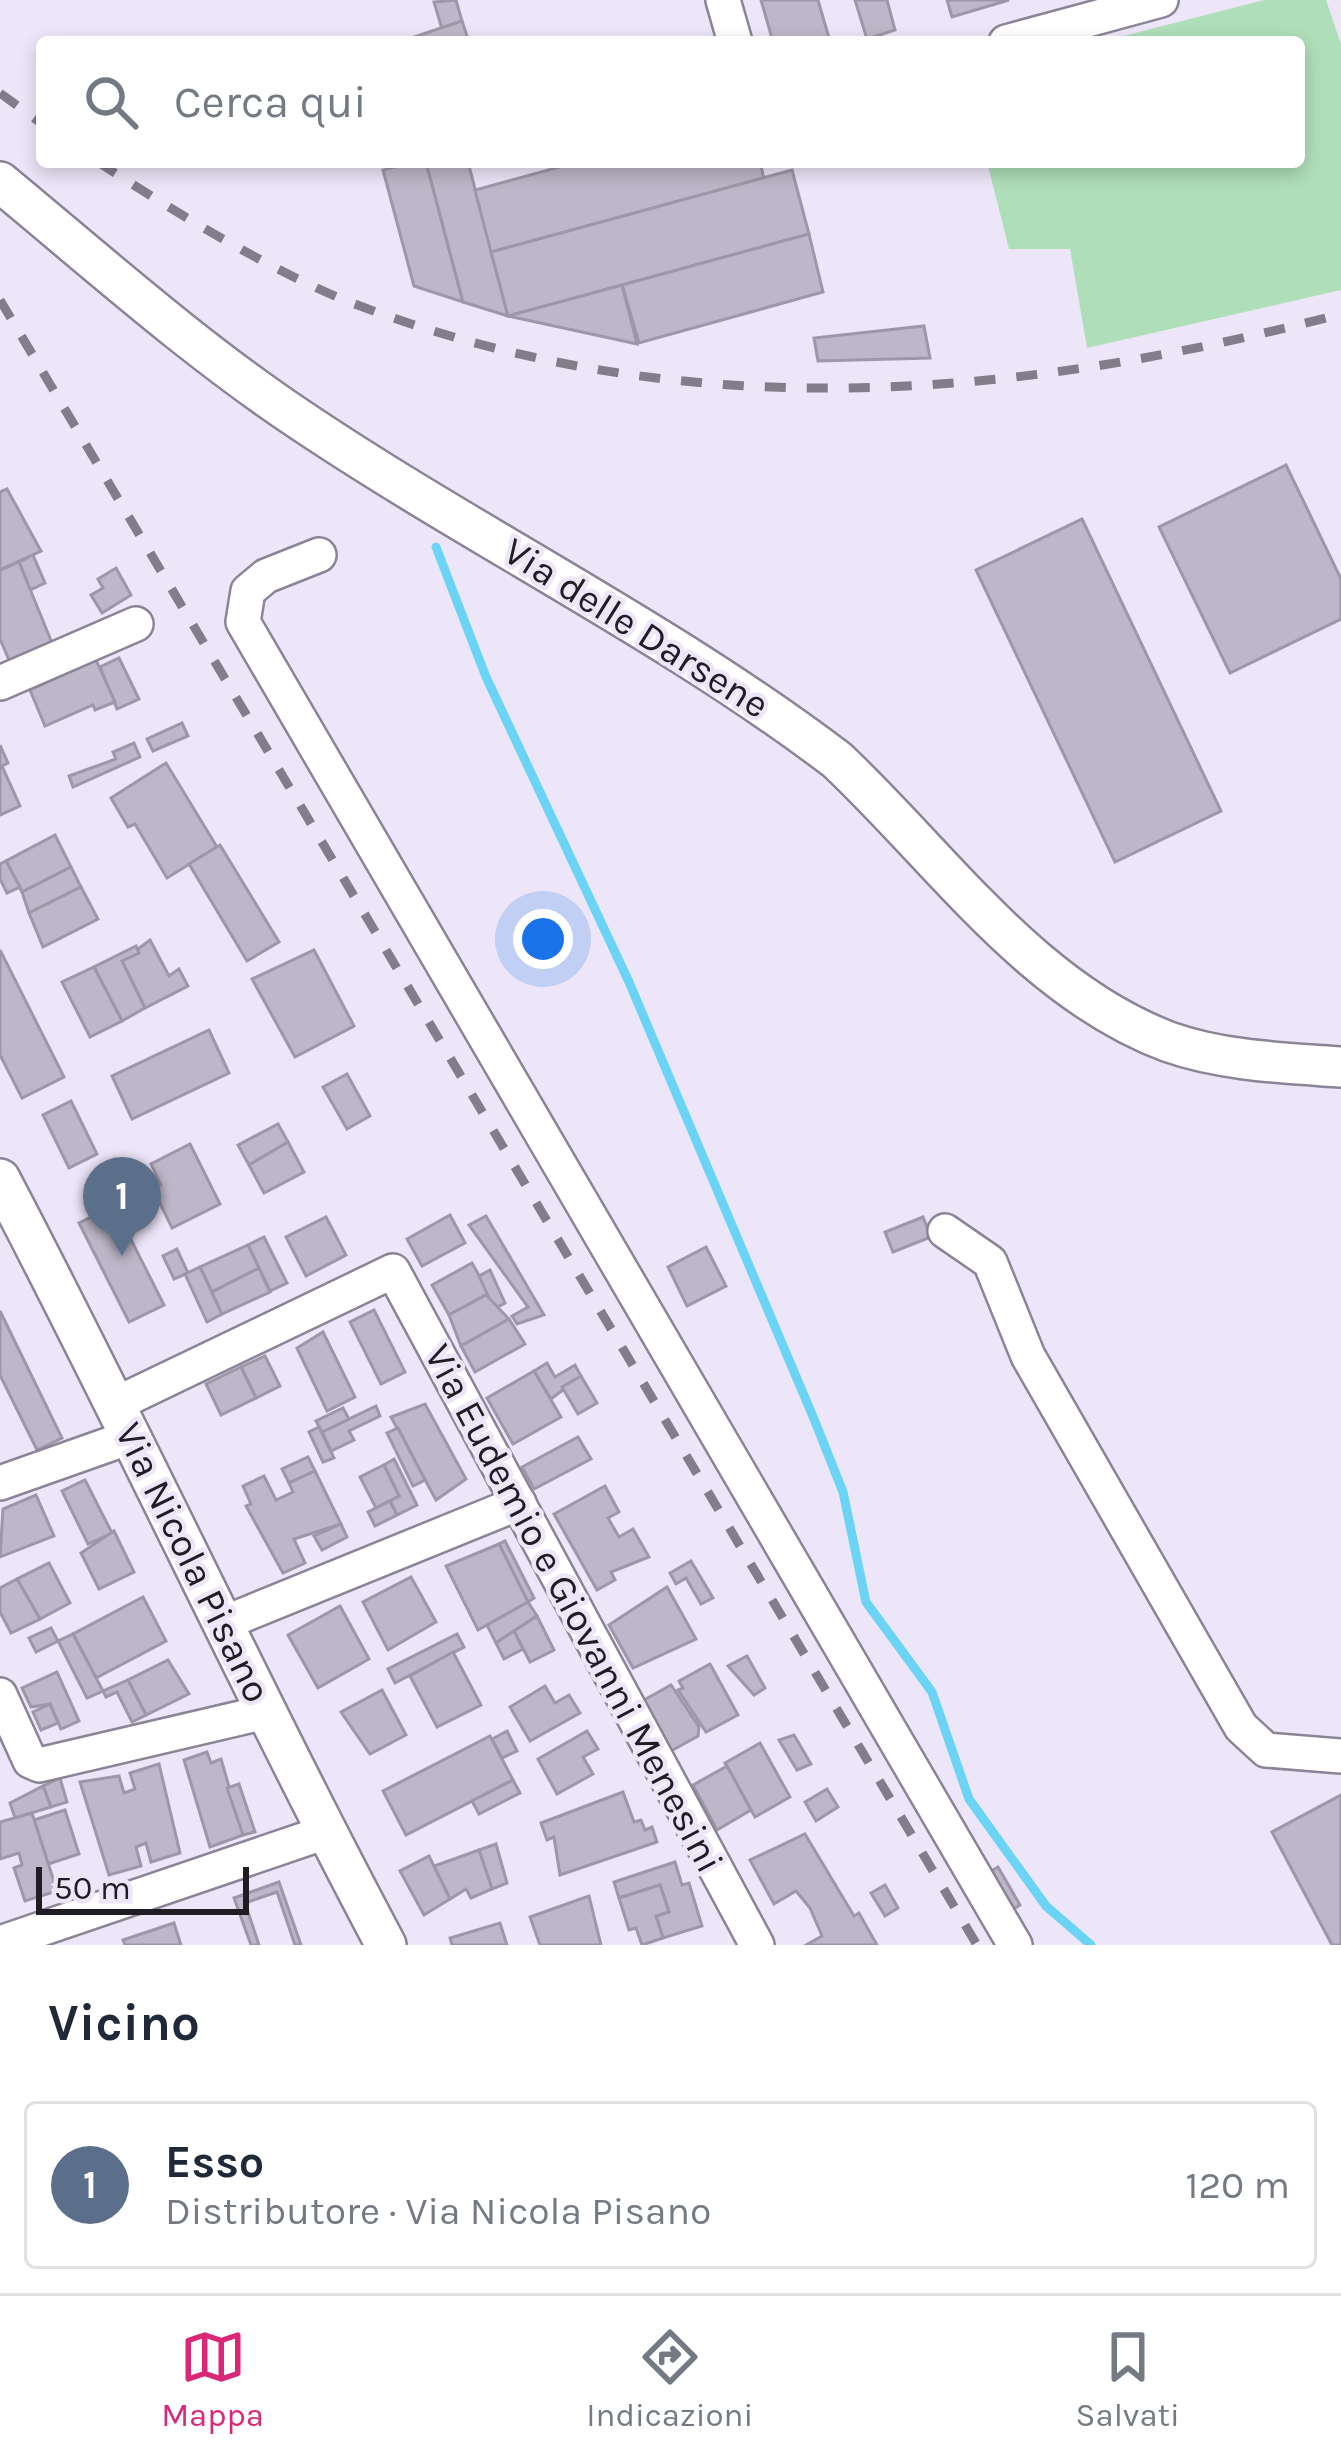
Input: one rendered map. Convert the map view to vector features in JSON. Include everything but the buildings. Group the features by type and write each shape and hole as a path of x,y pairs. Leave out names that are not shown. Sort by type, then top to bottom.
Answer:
{"street":[{"path":"723,0 734,36"},
{"path":"1028,36 1161,0"},
{"name":"Via delle Darsene","path":"0,182 266,396 345,449 741,688 837,760 1083,999 1172,1043 1266,1060 1341,1067"},
{"path":"319,555 266,576 248,591 242,622 1015,1945"},
{"path":"0,683 136,625"},
{"name":"Via delle Darsene","path":"1266,1060 1341,1041"},
{"name":"Via Nicola Pisano","path":"0,1179 126,1419 266,1712 386,1945"},
{"path":"945,1231 990,1262 1028,1356 1241,1727 1266,1750 1341,1756"},
{"name":"Via Eudemio e Giovanni Menesini","path":"126,1419 394,1271 757,1945"},
{"path":"0,1484 126,1419"},
{"path":"224,1623 519,1503"},
{"path":"0,1695 30,1761 39,1766 266,1712"},
{"path":"0,1943 326,1832"}],"green space":[{"path":"1264,0 1326,0 1341,44 1341,290 1087,348 1070,249 1009,249 989,168 1305,168 1305,36 1123,36"}],"waterway":[{"path":"436,547 486,677 629,982 814,1419 843,1492 866,1602 932,1692 969,1799 1046,1906 1091,1945"}],"railway":[{"path":"0,93 36,120"},
{"path":"108,168 255,257 352,303 475,343 598,370 722,384 845,388 969,382 1093,367 1341,314"},
{"path":"0,300 977,1945"}],"place":[{"name":"Esso","path":"122,1256"}]}
